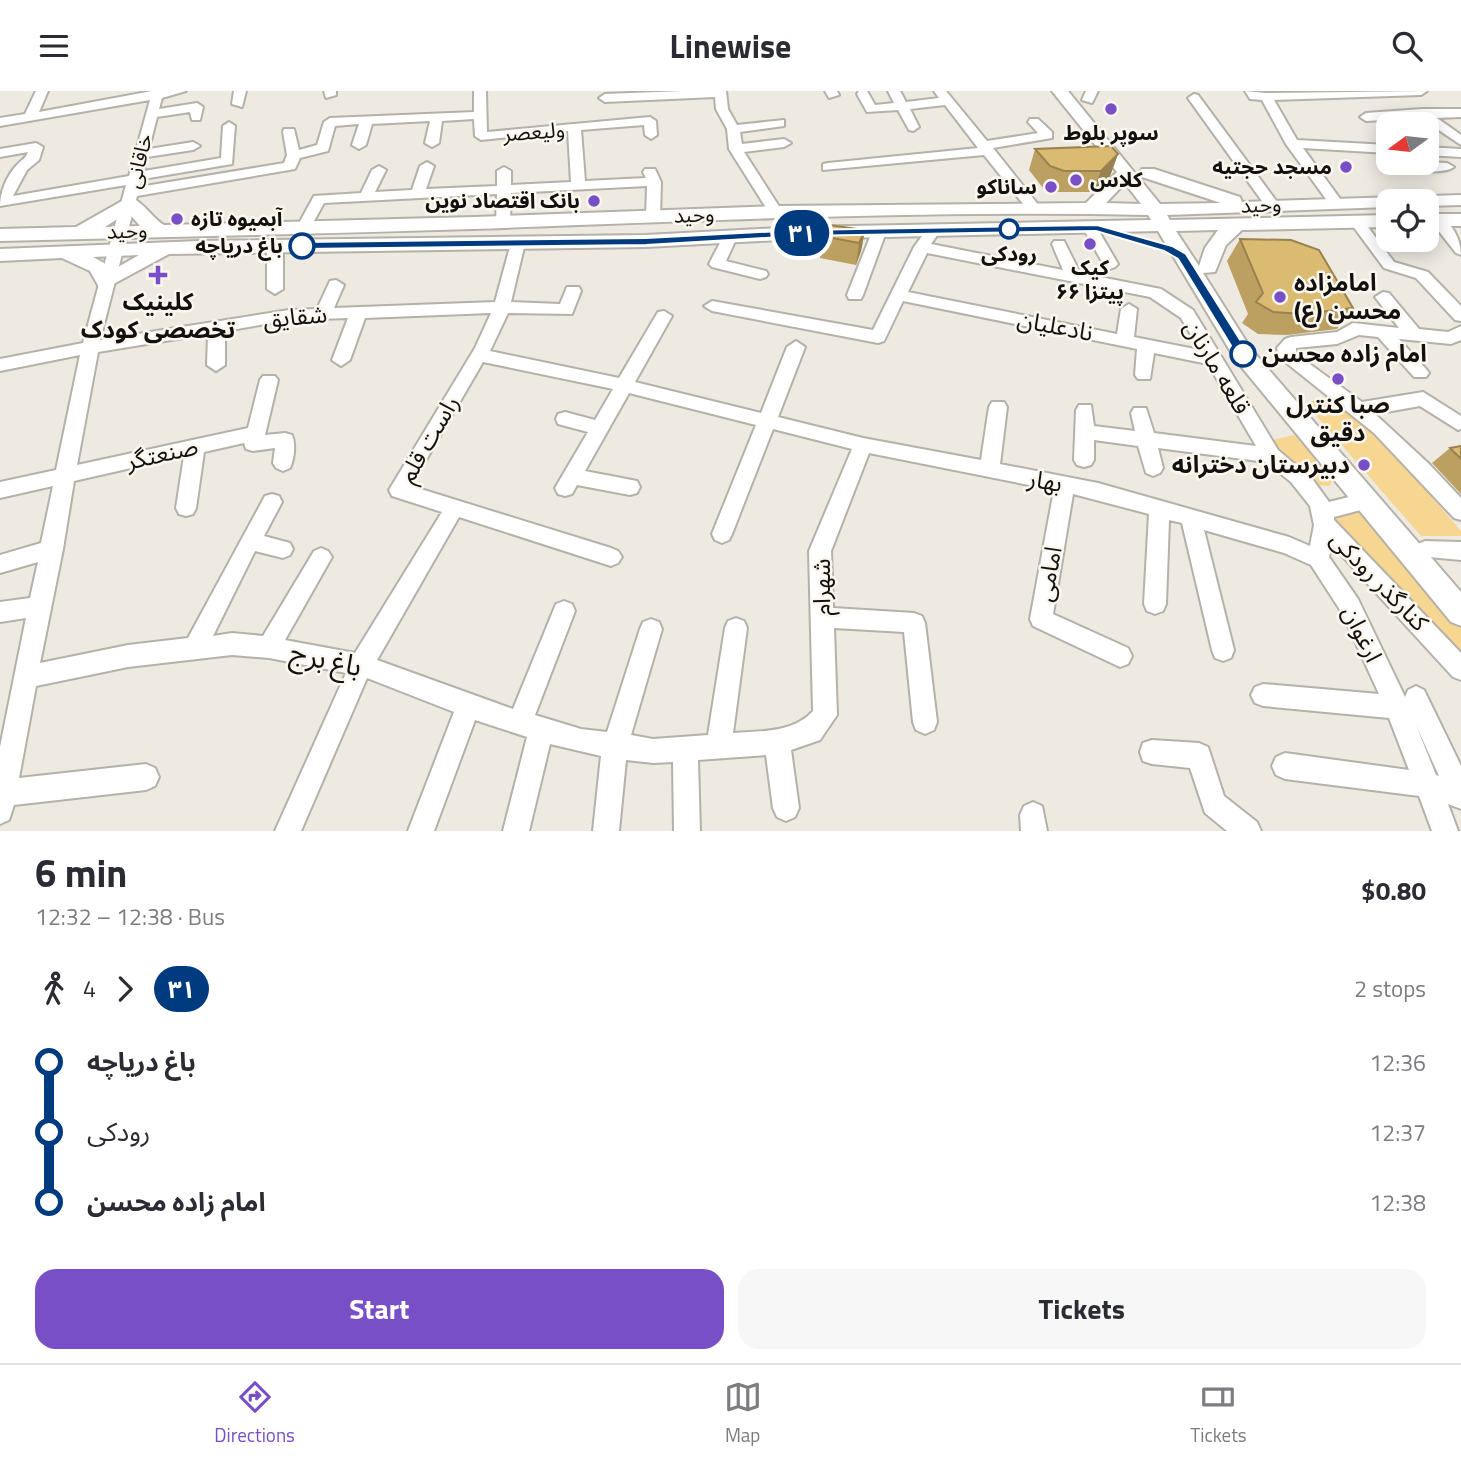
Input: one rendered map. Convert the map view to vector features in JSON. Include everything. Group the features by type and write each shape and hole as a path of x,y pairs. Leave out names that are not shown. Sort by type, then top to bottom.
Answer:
{"main road":[{"path":"1060,91 1127,172 1210,258 1257,352 1461,593"},
{"path":"1087,94 1148,173 1182,257 1243,354 1461,613"},
{"path":"1093,228 1099,223 1100,217 1089,207 1127,172"},
{"path":"1148,173 1260,205 1266,215 1280,224"},
{"path":"130,197 145,221 162,240 106,282 103,272 93,264 59,246 106,220 130,197"},
{"path":"1439,200 1461,200"},
{"name":"وحید","path":"0,255 118,240 162,240 199,247 646,241 879,232 927,239 1093,228 1260,205 1376,202"},
{"name":"وحید","path":"162,240 211,228 481,223 775,211 1033,207 1089,207 1239,223 1376,221"},
{"path":"1439,220 1461,220"},
{"path":"1210,258 1227,231 1239,223"},
{"path":"199,247 199,241 211,228"},
{"path":"1093,228 1168,249 1182,257"},
{"name":"وحید","path":"0,235 59,246"}],"street":[{"path":"30,117 42,91"},
{"path":"46,118 158,93 180,91"},
{"name":"ولیعصر","path":"480,91 481,136 515,139 574,127 578,187"},
{"path":"894,91 913,127"},
{"path":"1251,91 1254,96 1266,97 1421,91"},
{"path":"1394,92 1421,112"},
{"name":"خاقانی","path":"118,240 158,93"},
{"path":"606,98 720,93 722,109 731,126 736,149 775,211"},
{"path":"863,94 872,109 903,106 944,96 1033,207"},
{"path":"294,155 323,148 330,122 328,97"},
{"path":"1266,97 1293,144 1336,203"},
{"path":"1194,98 1260,205"},
{"path":"1461,104 1453,105 1461,112"},
{"path":"151,114 197,107 196,117"},
{"path":"1439,114 1461,112"},
{"path":"330,122 481,115"},
{"path":"432,143 437,116"},
{"path":"0,136 6,121 30,117 73,117 72,127"},
{"path":"1366,117 1376,117"},
{"path":"1,202 21,168 32,160 46,118"},
{"path":"359,145 367,120"},
{"path":"574,127 650,121 652,135"},
{"path":"828,167 955,160 984,148 1047,135 1034,122"},
{"path":"713,124 731,126 780,123"},
{"path":"1439,124 1459,138"},
{"path":"139,163 227,162 229,126"},
{"path":"130,197 290,166 294,155 289,132"},
{"path":"1,202 82,188 139,163 183,135"},
{"path":"736,149 784,143"},
{"path":"0,153 37,144"},
{"path":"1293,144 1376,145"},
{"path":"139,163 193,151"},
{"path":"1439,152 1461,153"},
{"path":"417,195 427,166"},
{"path":"1439,167 1447,167"},
{"path":"82,188 91,169"},
{"path":"366,197 379,170"},
{"path":"503,222 504,171"},
{"path":"236,194 239,174"},
{"path":"304,227 319,199 503,192 578,187 652,177 653,217"},
{"path":"1357,222 1389,265 1422,275 1461,316"},
{"path":"1439,227 1461,250"},
{"path":"1093,228 1110,264"},
{"path":"855,295 879,232"},
{"path":"730,237 717,264 760,274"},
{"path":"712,306 872,338 880,334 927,239"},
{"name":"قلعه مارنان","path":"927,239 1073,276 1155,293 1187,314 1271,455"},
{"path":"118,240 90,347 2,802 146,777"},
{"name":"راست قلم","path":"455,507 399,490 472,363 480,355 501,307 518,243"},
{"path":"1059,244 1073,276"},
{"path":"275,246 275,289"},
{"path":"1210,258 1238,247"},
{"path":"323,314 336,285"},
{"path":"962,290 963,308"},
{"name":"شقایق","path":"1,367 90,347 289,315 501,307 566,310 573,291"},
{"name":"نادعلیان","path":"897,295 1213,359"},
{"path":"1383,297 1414,335"},
{"path":"1125,340 1129,309"},
{"path":"341,360 359,313"},
{"path":"1187,314 1217,314"},
{"path":"630,487 569,482 664,316"},
{"path":"216,365 217,326"},
{"path":"1461,332 1451,338 1353,329 1351,334 1337,338 1291,343 1286,348 1288,357 1402,448 1461,512"},
{"path":"1383,332 1420,373"},
{"path":"1143,375 1146,344"},
{"path":"722,534 796,347"},
{"name":"بهار","path":"480,355 624,385 863,445 1098,491 1289,546 1318,559"},
{"path":"269,380 253,444 285,440 283,463"},
{"path":"1357,410 1423,399 1458,423"},
{"path":"989,471 998,407"},
{"path":"1084,460 1085,410"},
{"path":"1140,413 1149,440 1153,468"},
{"path":"565,419 599,428"},
{"path":"1085,432 1271,455 1285,465 1320,501 1324,518 1318,559"},
{"name":"صنعتگر","path":"0,490 256,433"},
{"name":"شهرام","path":"811,731 825,715 820,551 863,445"},
{"path":"186,508 195,447"},
{"name":"امامی","path":"1065,485 1041,619 1120,656"},
{"path":"1324,518 1365,501"},
{"path":"195,648 272,502"},
{"path":"288,831 360,665 455,507 611,557"},
{"path":"1155,604 1159,509"},
{"name":"کنارگذر رودکی","path":"1324,518 1461,669"},
{"path":"1191,519 1223,650"},
{"path":"250,541 283,549"},
{"path":"0,564 53,549"},
{"path":"1425,550 1461,551"},
{"path":"269,647 321,557"},
{"name":"ارغوان","path":"1318,559 1350,606 1406,703 1445,831"},
{"path":"0,612 41,606"},
{"path":"516,831 531,726 564,611"},
{"path":"822,617 914,623 925,722"},
{"path":"719,746 736,628"},
{"path":"606,831 615,745 651,629"},
{"name":"باغ برج","path":"27,677 128,656 232,644 269,647 360,665 468,706 581,741 653,751 777,742 811,731"},
{"path":"1263,695 1406,703 1461,795"},
{"path":"421,831 468,706"},
{"path":"777,742 786,808"},
{"path":"685,749 687,831"},
{"path":"1152,752 1199,756 1214,804 1248,831"},
{"path":"1285,766 1429,785 1461,795"}],"shaded area":[{"path":"1326,397 1368,423 1461,531 1461,536 1421,536 1305,403"},
{"path":"1294,435 1334,476 1330,486 1313,485 1268,441"},
{"path":"1349,508 1367,513 1461,625 1461,652 1332,525 1329,516"}],"building":[{"path":"1111,146 1118,154 1101,171 1064,171 1050,166 1035,149"},
{"path":"822,224 865,230 859,243 822,236"},
{"path":"1240,239 1291,240 1319,250 1353,308 1303,314 1273,312 1256,302 1263,293"},
{"path":"1461,446 1461,459 1450,448"}],"bus line":[{"name":"۳۱","path":"302,246 646,241 799,233 1097,228 1168,249 1182,257 1243,354"}],"place":[{"name":"سوپر بلوط","path":"1111,109"},
{"name":"مسجد حجتیه","path":"1346,167"},
{"name":"کلاس","path":"1076,180"},
{"name":"ساناکو","path":"1051,187"},
{"name":"بانک اقتصاد نوین","path":"594,201"},
{"name":"آبمیوه تازه","path":"177,219"},
{"name":"رودکی","path":"1009,229"},
{"name":"کیک پیتزا ۶۶","path":"1090,244"},
{"name":"باغ دریاچه","path":"302,246"},
{"name":"کلینیک تخصصی کودک","path":"158,275"},
{"name":"امامزاده محسن (ع)","path":"1280,297"},
{"name":"امام زاده محسن","path":"1243,354"},
{"name":"صبا کنترل دقیق","path":"1338,379"},
{"name":"دبیرستان دخترانه","path":"1364,465"}]}
